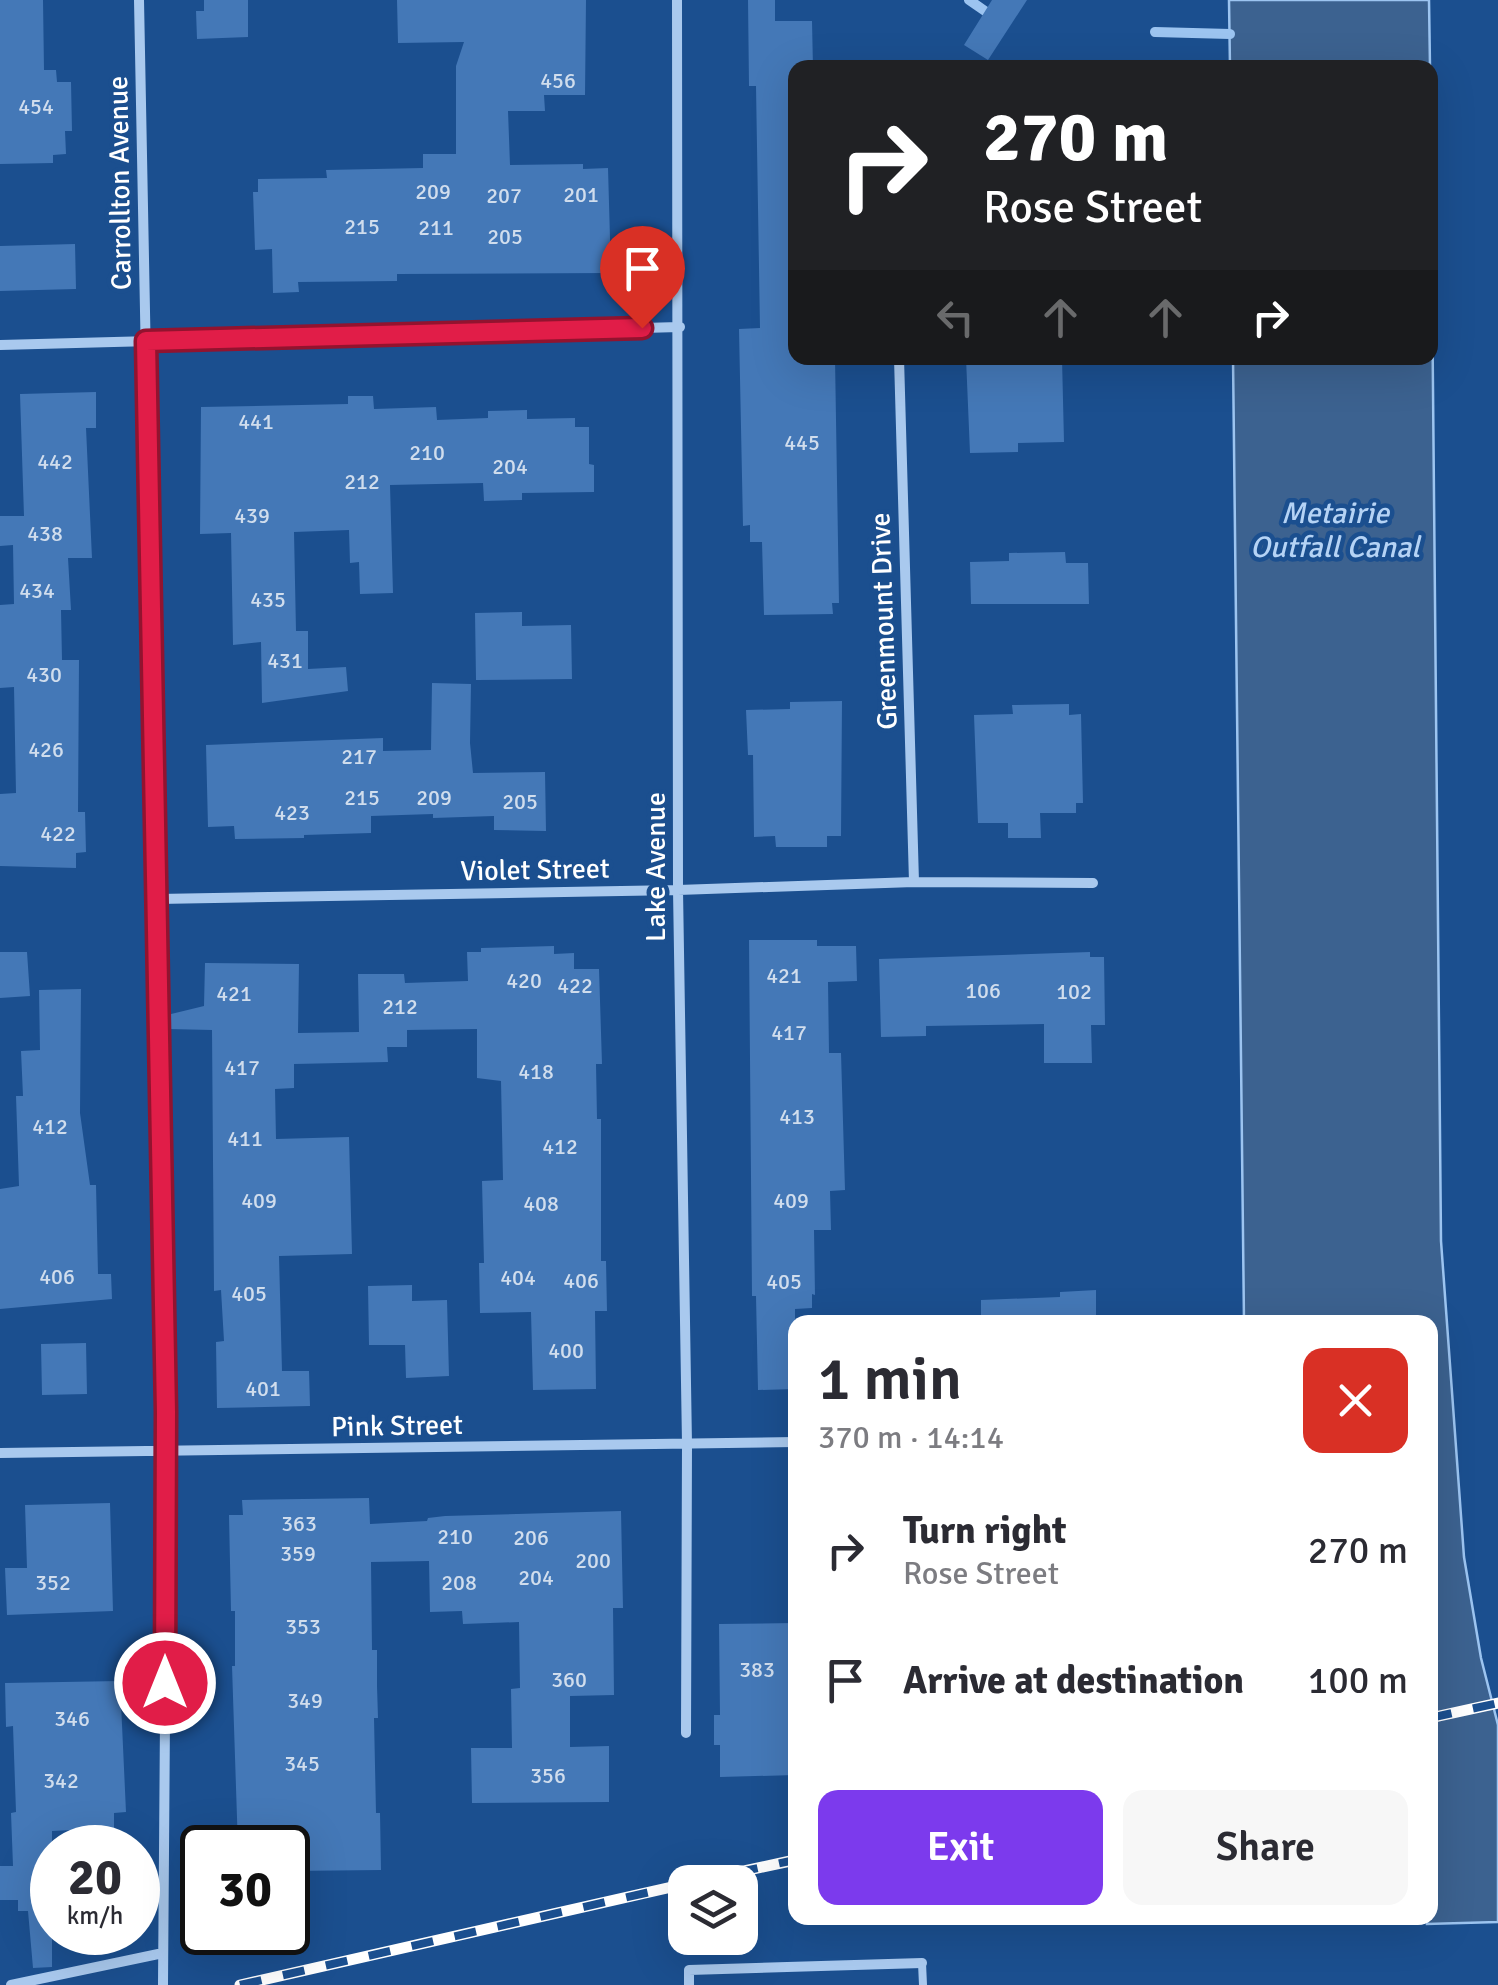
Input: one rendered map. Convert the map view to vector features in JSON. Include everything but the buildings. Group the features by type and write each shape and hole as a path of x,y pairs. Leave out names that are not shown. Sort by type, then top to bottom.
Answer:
{"street":[{"name":"Carrollton Avenue","path":"140,0 166,1452 163,1985"},
{"name":"Lake Avenue","path":"677,0 678,890 687,1444 686,1733"},
{"path":"0,345 680,327"},
{"name":"Greenmount Drive","path":"899,365 914,882"},
{"name":"Violet Street","path":"158,898 678,890 914,882 1093,882"},
{"name":"Pink Street","path":"0,1453 788,1442"},
{"path":"11,1985 163,1952"},
{"path":"689,1985 689,1970 922,1964"}],"lane":[{"path":"922,1964 923,1985"}],"water":[{"path":"1229,0 1429,0 1430,60 1230,60"},
{"name":"Metairie Outfall Canal","path":"1233,365 1433,365 1441,1241 1464,1557 1481,1658 1498,1725 1498,1922 1438,1924 1438,1315 1244,1315"}],"waterway":[{"path":"969,0 985,11"},
{"path":"1155,32 1230,34"}],"railway":[{"path":"1438,1716 1498,1703"},
{"path":"758,1868 788,1862"},
{"path":"240,1985 668,1888"}],"route":[{"path":"165,1683 166,1412 146,341 642,328"}]}
